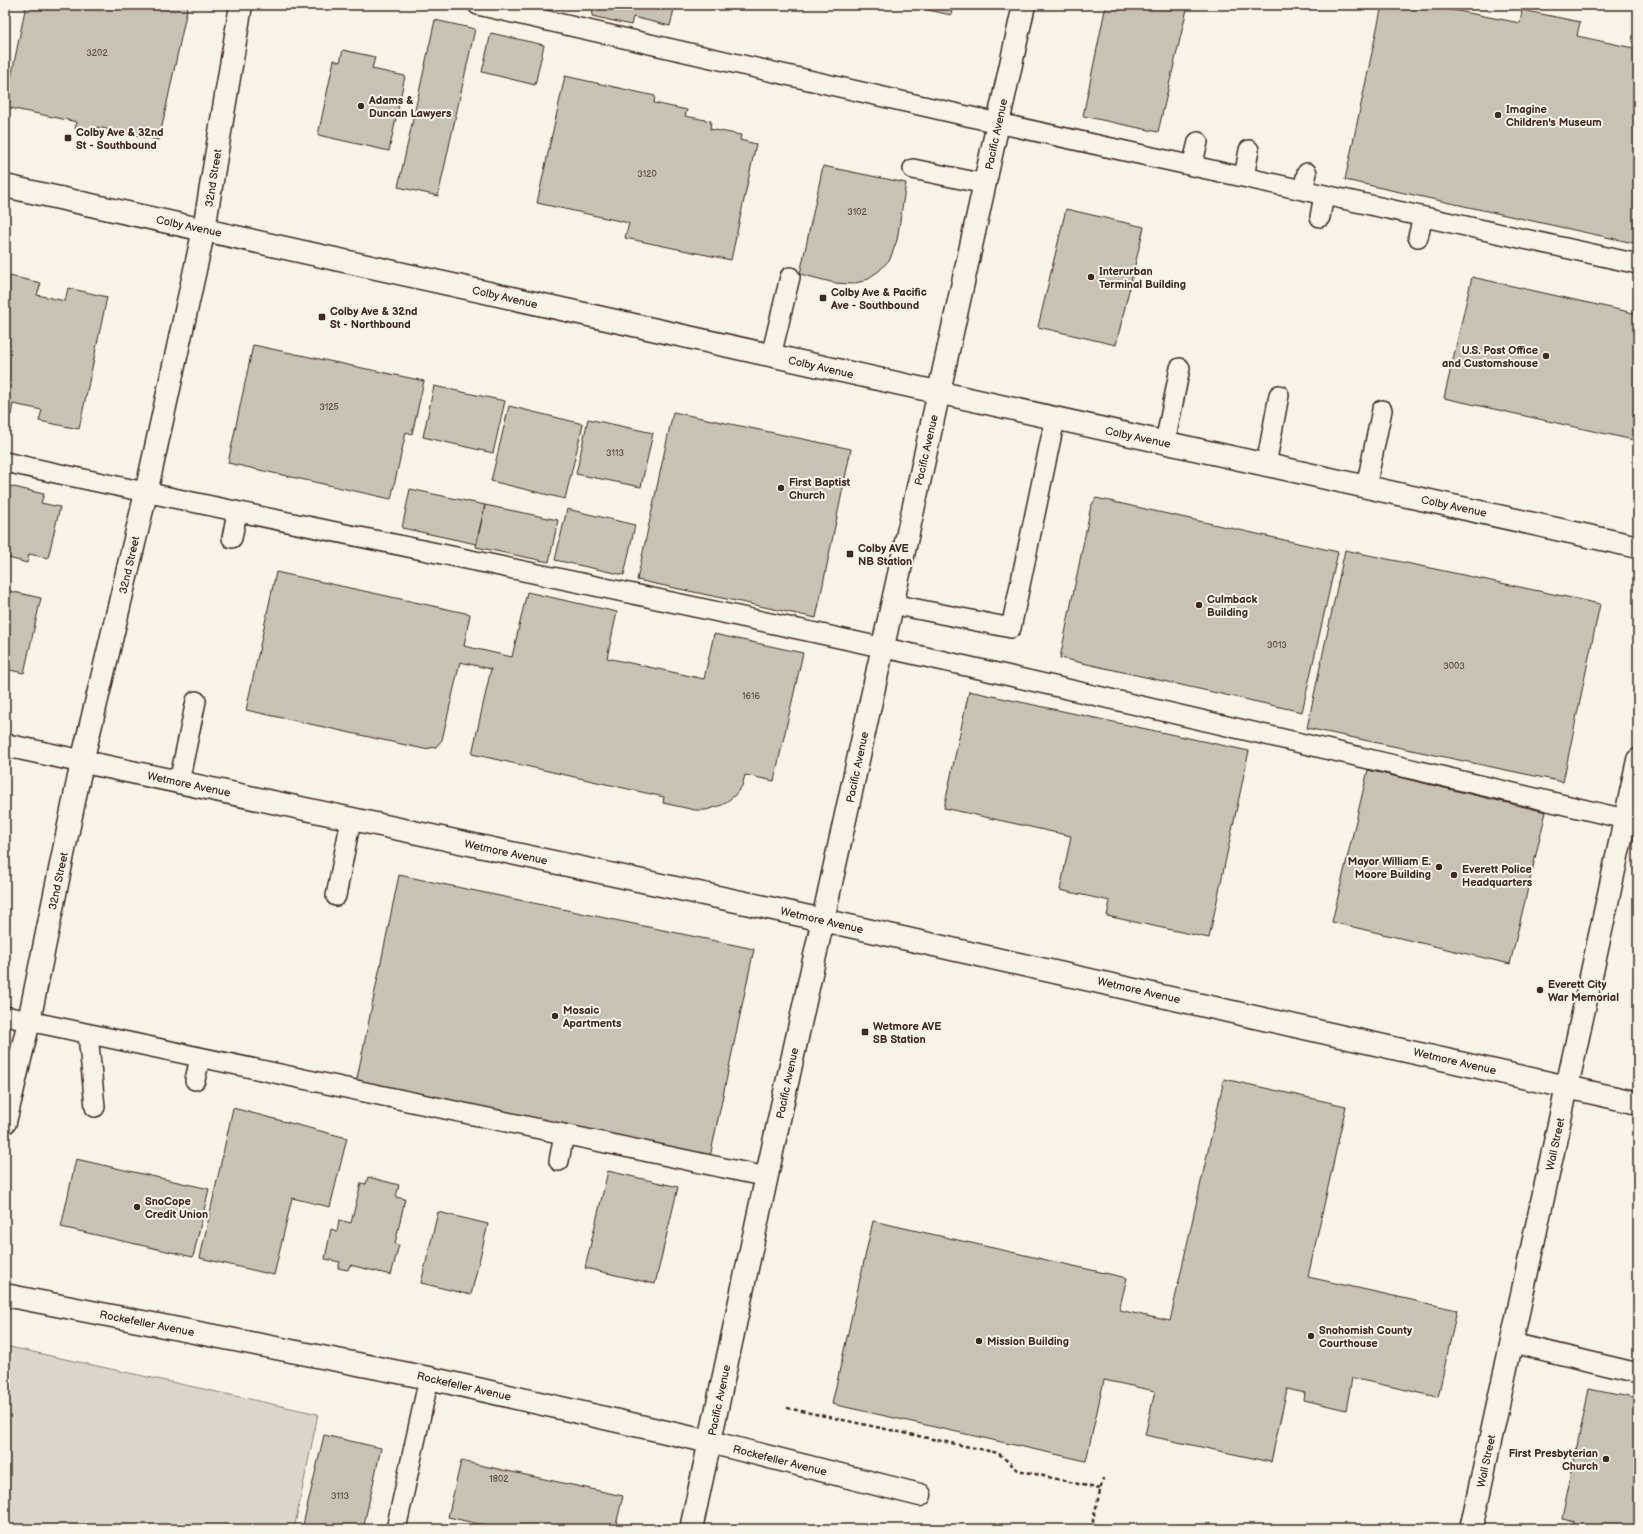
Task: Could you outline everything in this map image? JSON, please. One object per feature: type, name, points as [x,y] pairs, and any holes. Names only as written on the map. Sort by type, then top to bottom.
[{"type":"street","name":"32nd Street","points":[[5,1122],[29,1021],[82,762],[146,493],[204,229],[241,5]]},
{"type":"street","name":"Pacific Avenue","points":[[691,1529],[1024,5]]},
{"type":"street","name":"Colby Avenue","points":[[5,186],[1638,547]]},
{"type":"street","name":"Wetmore Avenue","points":[[5,745],[823,920],[1638,1103]]},
{"type":"street","name":"Wall Street","points":[[1471,1529],[1567,1086],[1632,820],[1638,760]]},
{"type":"street","name":"Rockefeller Avenue","points":[[5,1296],[429,1378],[710,1442],[920,1494]]},
{"type":"lane","points":[[478,5],[1192,166],[1244,177],[1305,182],[1324,195],[1638,264]]},
{"type":"lane","points":[[1192,166],[1198,142]]},
{"type":"lane","points":[[1244,177],[1249,150]]},
{"type":"lane","points":[[913,169],[985,184]]},
{"type":"lane","points":[[1320,217],[1324,195]]},
{"type":"lane","points":[[1418,238],[1423,217]]},
{"type":"lane","points":[[771,356],[790,277]]},
{"type":"lane","points":[[1165,443],[1180,368]]},
{"type":"lane","points":[[1266,465],[1279,395]]},
{"type":"lane","points":[[1366,487],[1382,410]]},
{"type":"lane","points":[[892,604],[1011,628],[1055,419]]},
{"type":"lane","points":[[5,462],[146,493],[883,647],[1313,745],[1632,820]]},
{"type":"lane","points":[[232,538],[237,512]]},
{"type":"lane","points":[[178,782],[196,701]]},
{"type":"lane","points":[[336,896],[351,819]]},
{"type":"lane","points":[[5,1016],[767,1177]]},
{"type":"lane","points":[[88,1034],[95,1107]]},
{"type":"lane","points":[[195,1080],[200,1058]]},
{"type":"lane","points":[[559,1161],[564,1134]]},
{"type":"lane","points":[[1512,1343],[1638,1373]]},
{"type":"lane","points":[[396,1529],[429,1378]]},
{"type":"path","points":[[787,1408],[998,1453],[1018,1470],[1100,1489]]},
{"type":"path","points":[[1091,1529],[1103,1478]]},
{"type":"shaded area","points":[[5,1346],[318,1414],[294,1529],[5,1529]]},
{"type":"building","points":[[26,5],[188,5],[159,140],[97,127],[96,133],[75,129],[77,122],[5,107]]},
{"type":"building","points":[[594,5],[675,5],[670,26],[633,17],[631,25],[592,16]]},
{"type":"building","points":[[906,5],[953,5],[951,15]]},
{"type":"building","points":[[1106,5],[1188,5],[1158,132],[1083,116]]},
{"type":"building","name":"Imagine Children's Museum","points":[[1382,5],[1427,5],[1520,23],[1522,10],[1580,22],[1577,36],[1638,49],[1638,244],[1345,180]]},
{"type":"building","points":[[435,20],[475,29],[438,196],[398,187]]},
{"type":"building","points":[[491,33],[544,45],[535,85],[482,72]]},
{"type":"building","name":"Adams & Duncan Lawyers","points":[[343,50],[375,57],[372,69],[405,76],[389,151],[318,135],[334,60],[340,62]]},
{"type":"building","points":[[565,76],[655,96],[654,103],[687,110],[685,116],[711,121],[710,129],[741,135],[740,140],[756,144],[731,260],[625,238],[629,223],[537,203]]},
{"type":"building","points":[[823,166],[906,183],[897,240],[890,259],[879,271],[864,281],[851,284],[835,283],[800,274]]},
{"type":"building","name":"Interurban Terminal Building","points":[[1066,209],[1144,227],[1116,345],[1038,327]]},
{"type":"building","points":[[5,275],[41,283],[37,295],[65,301],[68,288],[107,297],[79,429],[39,421],[42,410],[13,404],[11,415],[5,414]]},
{"type":"building","name":"U.S. Post Office and Customshouse","points":[[1472,277],[1638,314],[1638,441],[1444,398]]},
{"type":"building","points":[[253,345],[424,381],[412,434],[406,432],[391,499],[228,463]]},
{"type":"building","points":[[434,386],[505,401],[493,453],[423,437]]},
{"type":"building","points":[[509,406],[583,424],[565,499],[491,481]]},
{"type":"building","points":[[673,412],[851,449],[816,618],[637,580]]},
{"type":"building","points":[[588,419],[653,433],[641,487],[576,474]]},
{"type":"building","points":[[5,485],[44,494],[41,503],[60,507],[48,558],[29,554],[27,563],[5,557]]},
{"type":"building","points":[[410,489],[485,505],[476,544],[402,528]]},
{"type":"building","name":"Culmback Building","points":[[1096,498],[1338,552],[1302,712],[1060,658],[1091,506]]},
{"type":"building","points":[[485,505],[558,520],[549,562],[476,547]]},
{"type":"building","points":[[567,509],[635,525],[624,575],[555,560]]},
{"type":"building","points":[[1345,550],[1600,604],[1563,782],[1307,728]]},
{"type":"building","points":[[276,572],[470,614],[464,646],[512,657],[527,592],[617,612],[607,658],[704,679],[714,634],[803,653],[774,781],[745,775],[742,786],[734,796],[722,805],[706,810],[695,810],[663,803],[664,797],[472,754],[491,669],[460,662],[442,740],[436,747],[424,749],[246,710]]},
{"type":"building","points":[[5,590],[41,598],[24,673],[5,669]]},
{"type":"building","points":[[969,691],[1249,751],[1209,938],[1107,916],[1110,901],[1060,890],[1071,836],[944,808]]},
{"type":"building","name":"Mayor William E. Moore Building","points":[[1368,770],[1546,812],[1510,964],[1332,922]]},
{"type":"building","name":"Mosaic Apartments","points":[[399,875],[754,949],[710,1157],[356,1083]]},
{"type":"building","points":[[1224,1079],[1346,1106],[1308,1277],[1457,1310],[1438,1397],[1352,1378],[1346,1410],[1304,1400],[1305,1393],[1287,1389],[1271,1462],[1145,1435],[1155,1391],[1104,1380],[1086,1461],[832,1404],[873,1221],[1127,1278],[1119,1310],[1170,1321]]},
{"type":"building","points":[[233,1108],[347,1138],[330,1207],[292,1198],[274,1275],[200,1258]]},
{"type":"building","points":[[76,1159],[209,1189],[193,1257],[61,1227]]},
{"type":"building","points":[[608,1171],[678,1187],[655,1284],[585,1268]]},
{"type":"building","points":[[368,1177],[399,1185],[396,1197],[405,1199],[395,1244],[399,1245],[391,1275],[350,1265],[348,1270],[338,1268],[340,1262],[325,1259],[331,1229],[337,1231],[339,1220],[351,1223],[361,1183],[366,1184]]},
{"type":"building","points":[[438,1212],[488,1224],[471,1295],[421,1283]]},
{"type":"building","name":"First Presbyterian Church","points":[[1589,1389],[1638,1399],[1638,1529],[1574,1529],[1575,1522],[1562,1519]]},
{"type":"building","points":[[324,1435],[381,1448],[363,1529],[302,1529]]},
{"type":"building","points":[[461,1461],[623,1496],[615,1529],[501,1529],[448,1517]]},
{"type":"place","name":"Adams & Duncan Lawyers","points":[[361,106]]},
{"type":"place","name":"Imagine Children's Museum","points":[[1498,115]]},
{"type":"place","name":"Colby Ave & 32nd St - Southbound","points":[[68,138]]},
{"type":"place","name":"Interurban Terminal Building","points":[[1091,277]]},
{"type":"place","name":"Colby Ave & Pacific Ave - Southbound","points":[[823,298]]},
{"type":"place","name":"Colby Ave & 32nd St - Northbound","points":[[322,317]]},
{"type":"place","name":"U.S. Post Office and Customshouse","points":[[1546,356]]},
{"type":"place","name":"First Baptist Church","points":[[781,488]]},
{"type":"place","name":"Colby AVE NB Station","points":[[850,554]]},
{"type":"place","name":"Culmback Building","points":[[1199,605]]},
{"type":"place","name":"Mayor William E. Moore Building","points":[[1439,867]]},
{"type":"place","name":"Everett Police Headquarters","points":[[1454,875]]},
{"type":"place","name":"Everett City War Memorial","points":[[1540,990]]},
{"type":"place","name":"Mosaic Apartments","points":[[555,1016]]},
{"type":"place","name":"Wetmore AVE SB Station","points":[[865,1032]]},
{"type":"place","name":"SnoCope Credit Union","points":[[137,1207]]},
{"type":"place","name":"Snohomish County Courthouse","points":[[1311,1336]]},
{"type":"place","name":"Mission Building","points":[[979,1341]]},
{"type":"place","name":"First Presbyterian Church","points":[[1606,1459]]}]
